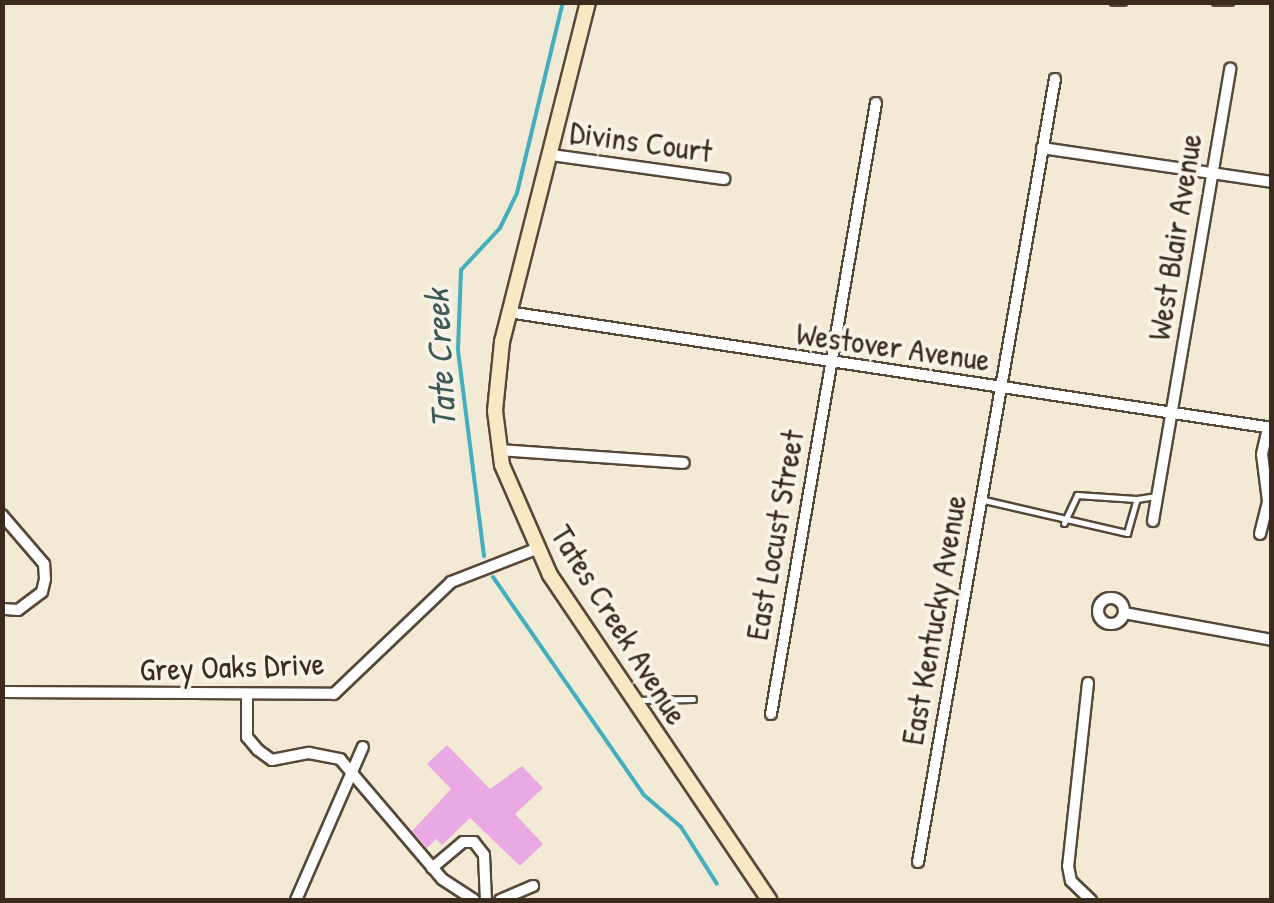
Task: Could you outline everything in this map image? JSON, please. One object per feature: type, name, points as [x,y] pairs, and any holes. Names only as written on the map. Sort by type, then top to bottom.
[{"type":"main road","name":"Tates Creek Avenue","points":[[588,2],[508,312],[496,383],[500,450],[536,549],[768,900]]},
{"type":"street","name":"West Blair Avenue","points":[[1153,521],[1230,68]]},
{"type":"street","name":"East Kentucky Avenue","points":[[918,862],[1055,79]]},
{"type":"street","name":"East Locust Street","points":[[771,714],[876,104]]},
{"type":"street","points":[[1042,148],[1272,182]]},
{"type":"street","name":"Divins Court","points":[[551,155],[724,179]]},
{"type":"street","name":"Westover Avenue","points":[[508,312],[1270,428]]},
{"type":"street","points":[[1260,534],[1268,501],[1262,454],[1270,428]]},
{"type":"street","points":[[500,450],[684,463]]},
{"type":"street","points":[[2,514],[44,564],[42,592],[18,610],[2,609]]},
{"type":"street","name":"Grey Oaks Drive","points":[[2,692],[334,694],[451,582],[536,549]]},
{"type":"street","points":[[1124,613],[1272,640]]},
{"type":"street","points":[[1088,683],[1068,866],[1071,881],[1092,900]]},
{"type":"street","points":[[247,696],[247,737],[258,750],[272,760],[326,753],[350,771],[456,894],[474,900]]},
{"type":"street","points":[[296,900],[364,746]]},
{"type":"street","points":[[432,868],[463,842],[474,842],[484,855],[486,900]]},
{"type":"street","points":[[500,900],[533,886]]},
{"type":"lane","points":[[1114,2],[1123,2]]},
{"type":"lane","points":[[1216,2],[1230,2]]},
{"type":"lane","points":[[1064,522],[1070,498],[1077,495],[1136,499],[1157,496]]},
{"type":"lane","points":[[981,500],[1064,522],[1127,533],[1136,499]]},
{"type":"lane","points":[[633,701],[692,699]]},
{"type":"building","points":[[447,745],[490,789],[522,766],[543,788],[515,814],[543,844],[520,866],[470,818],[442,845],[436,839],[427,848],[412,831],[451,789],[427,764]]},
{"type":"waterway","name":"Tate Creek","points":[[484,556],[458,349],[461,270],[500,228],[517,193],[563,2]]},
{"type":"waterway","name":"Tate Creek","points":[[493,577],[644,795],[681,827],[717,884]]}]
